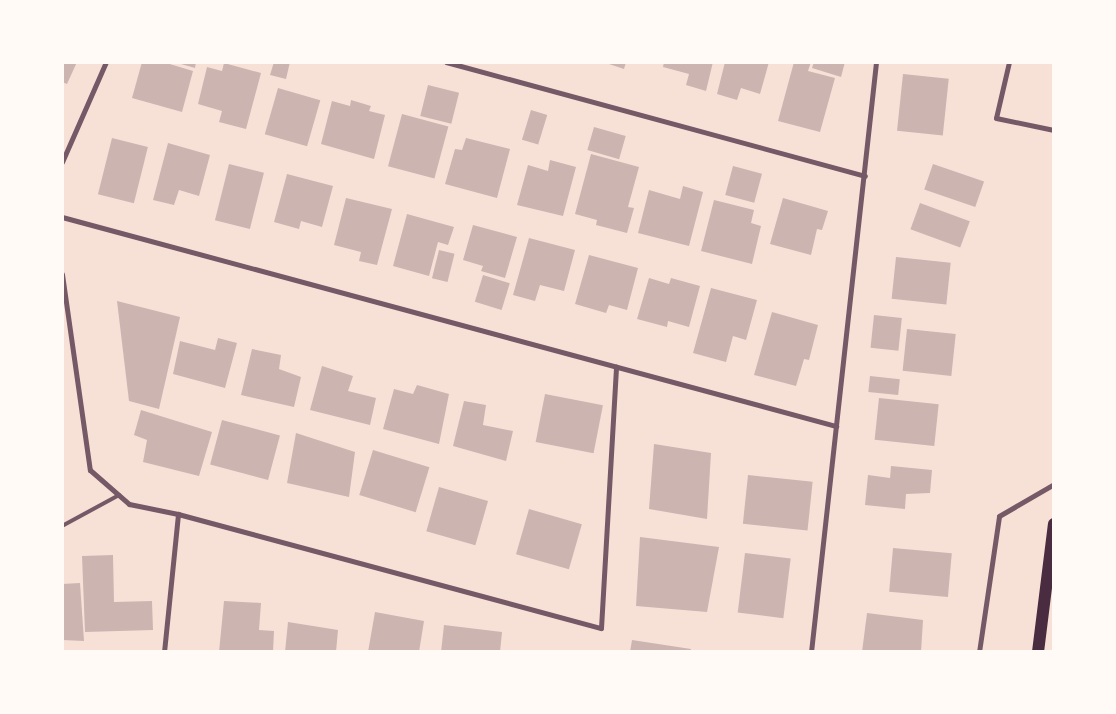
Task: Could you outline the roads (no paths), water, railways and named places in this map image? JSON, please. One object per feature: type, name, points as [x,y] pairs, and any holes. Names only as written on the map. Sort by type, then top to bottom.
[{"type":"main road","points":[[1038,652],[1054,524]]},
{"type":"street","points":[[62,162],[106,62]]},
{"type":"street","points":[[446,62],[865,176]]},
{"type":"street","points":[[811,652],[865,176],[876,62]]},
{"type":"street","points":[[1009,62],[996,118],[1054,130]]},
{"type":"street","points":[[62,217],[836,426]]},
{"type":"street","points":[[62,274],[90,470],[129,504],[178,514],[600,628],[616,366]]},
{"type":"street","points":[[979,652],[999,516],[1054,484]]},
{"type":"street","points":[[164,652],[178,514]]},
{"type":"lane","points":[[62,526],[119,495]]}]
